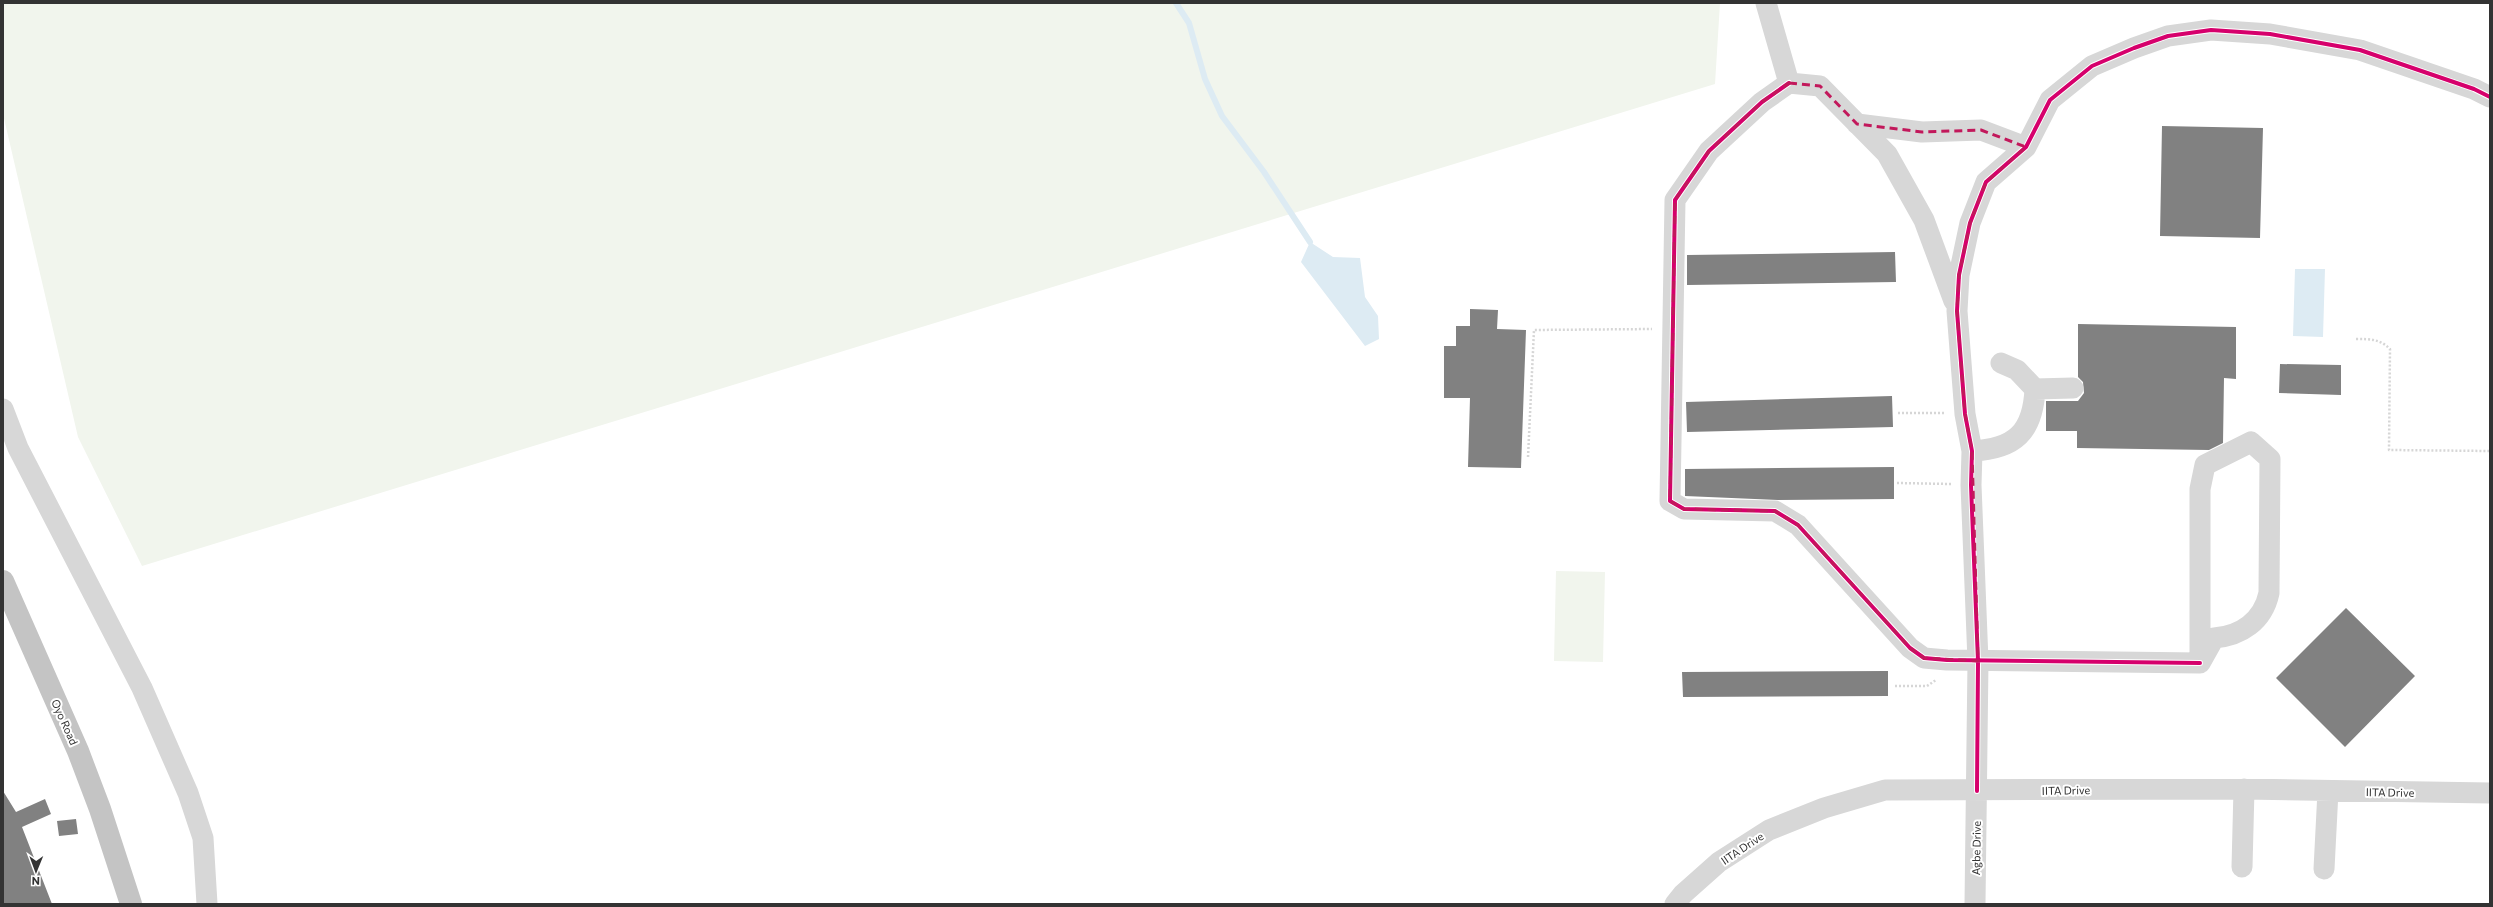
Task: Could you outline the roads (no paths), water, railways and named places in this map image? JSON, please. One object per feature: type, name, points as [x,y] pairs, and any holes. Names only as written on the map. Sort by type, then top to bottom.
[{"type":"highway","name":"Oyo Road","points":[[3,582],[78,751],[120,866],[131,904]]},
{"type":"highway","name":"Oyo Road","points":[[120,866],[123,904]]},
{"type":"street","points":[[1766,3],[1789,83]]},
{"type":"street","points":[[1957,311],[1959,275],[1970,224],[1986,182],[2026,147],[2050,100],[2092,66],[2134,48],[2168,36],[2211,30],[2270,34],[2360,50],[2474,89],[2490,97]]},
{"type":"street","points":[[1957,311],[1924,220],[1886,154],[1820,86],[1789,83],[1762,102],[1709,151],[1675,200],[1670,501],[1684,509],[1775,510],[1798,525],[1910,648],[1924,658],[1978,661],[2200,663]]},
{"type":"street","points":[[1857,124],[1922,132],[1981,130],[2026,147]]},
{"type":"street","name":"Agbe Drive","points":[[1957,311],[1965,414],[1972,451],[1978,661],[1975,904]]},
{"type":"street","points":[[1972,451],[1990,450],[2014,441],[2025,430],[2034,406],[2035,389],[2017,370],[2001,362]]},
{"type":"street","points":[[2035,389],[2073,388]]},
{"type":"street","points":[[3,409],[18,448],[142,688],[188,793],[203,838],[207,904]]},
{"type":"street","points":[[2252,442],[2270,459],[2269,585],[2266,606],[2246,628],[2232,636],[2214,638],[2200,663],[2200,489],[2205,465],[2252,442]]},
{"type":"street","points":[[2242,867],[2244,789]]},
{"type":"street","name":"IITA Drive","points":[[1675,904],[1683,894],[1719,862],[1769,830],[1824,808],[1885,790],[1977,791],[2244,789],[2490,793]]},
{"type":"street","points":[[2324,869],[2328,791]]},
{"type":"waterway","points":[[1176,3],[1189,23],[1205,79],[1222,116],[1264,172],[1310,242]]}]
